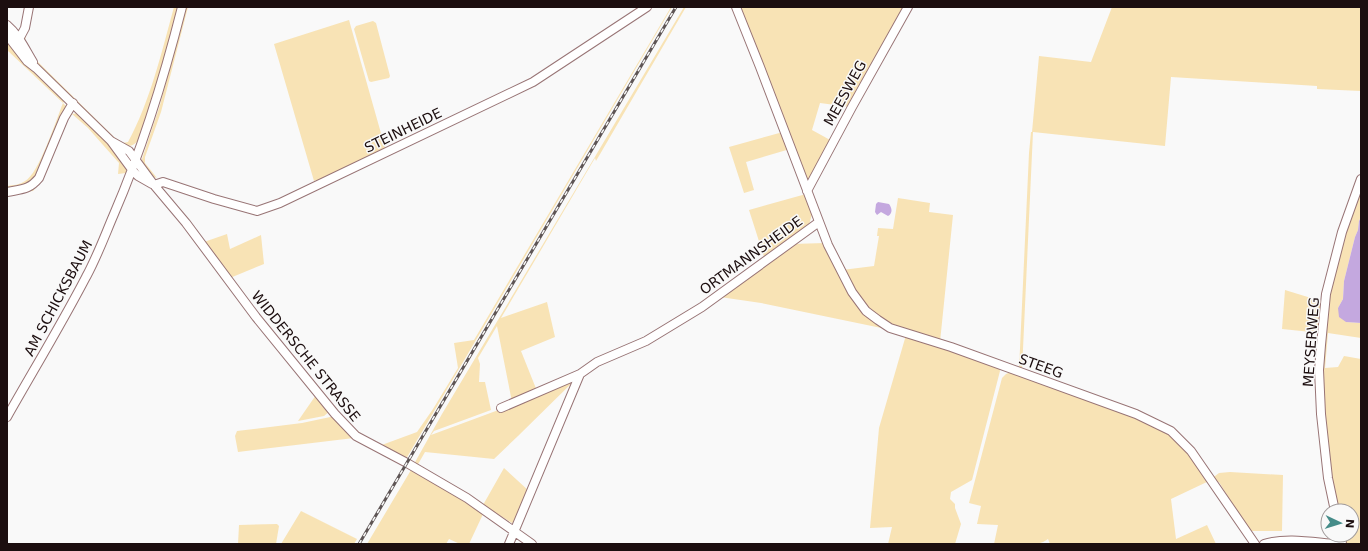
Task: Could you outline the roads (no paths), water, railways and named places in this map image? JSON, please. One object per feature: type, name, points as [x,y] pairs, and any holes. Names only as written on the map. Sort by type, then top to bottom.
[{"type":"street","points":[[17,42],[24,28],[29,7]]},
{"type":"street","name":"AM SCHICKSBAUM","points":[[7,417],[86,277],[133,171],[160,87],[182,7]]},
{"type":"street","name":"STEINHEIDE","points":[[154,185],[163,182],[214,199],[257,211],[280,203],[533,82],[647,7]]},
{"type":"street","name":"ORTMANNSHEIDE","points":[[501,408],[580,374],[598,362],[646,341],[702,306],[819,222],[736,7]]},
{"type":"street","name":"MEESWEG","points":[[807,191],[908,7]]},
{"type":"street","points":[[7,25],[27,61],[111,141],[138,176],[154,185]]},
{"type":"street","points":[[7,35],[17,42]]},
{"type":"street","points":[[7,192],[27,188],[34,184],[39,178],[64,118],[72,103]]},
{"type":"street","name":"WIDDERSCHE STRASSE","points":[[111,141],[129,151],[154,185],[186,223],[256,317],[335,414],[356,436],[407,463],[467,498],[532,544]]},
{"type":"street","name":"MEYSERWEG","points":[[1333,503],[1328,478],[1321,414],[1319,370],[1321,345],[1326,294],[1342,232],[1361,179]]},
{"type":"street","name":"STEEG","points":[[819,222],[828,245],[852,292],[866,311],[878,320],[890,328],[951,347],[1136,414],[1171,432],[1191,451],[1255,544]]},
{"type":"street","points":[[509,544],[580,374]]},
{"type":"street","points":[[1264,544],[1269,542],[1295,540],[1335,544]]},
{"type":"railway","points":[[359,544],[676,7]]}]
